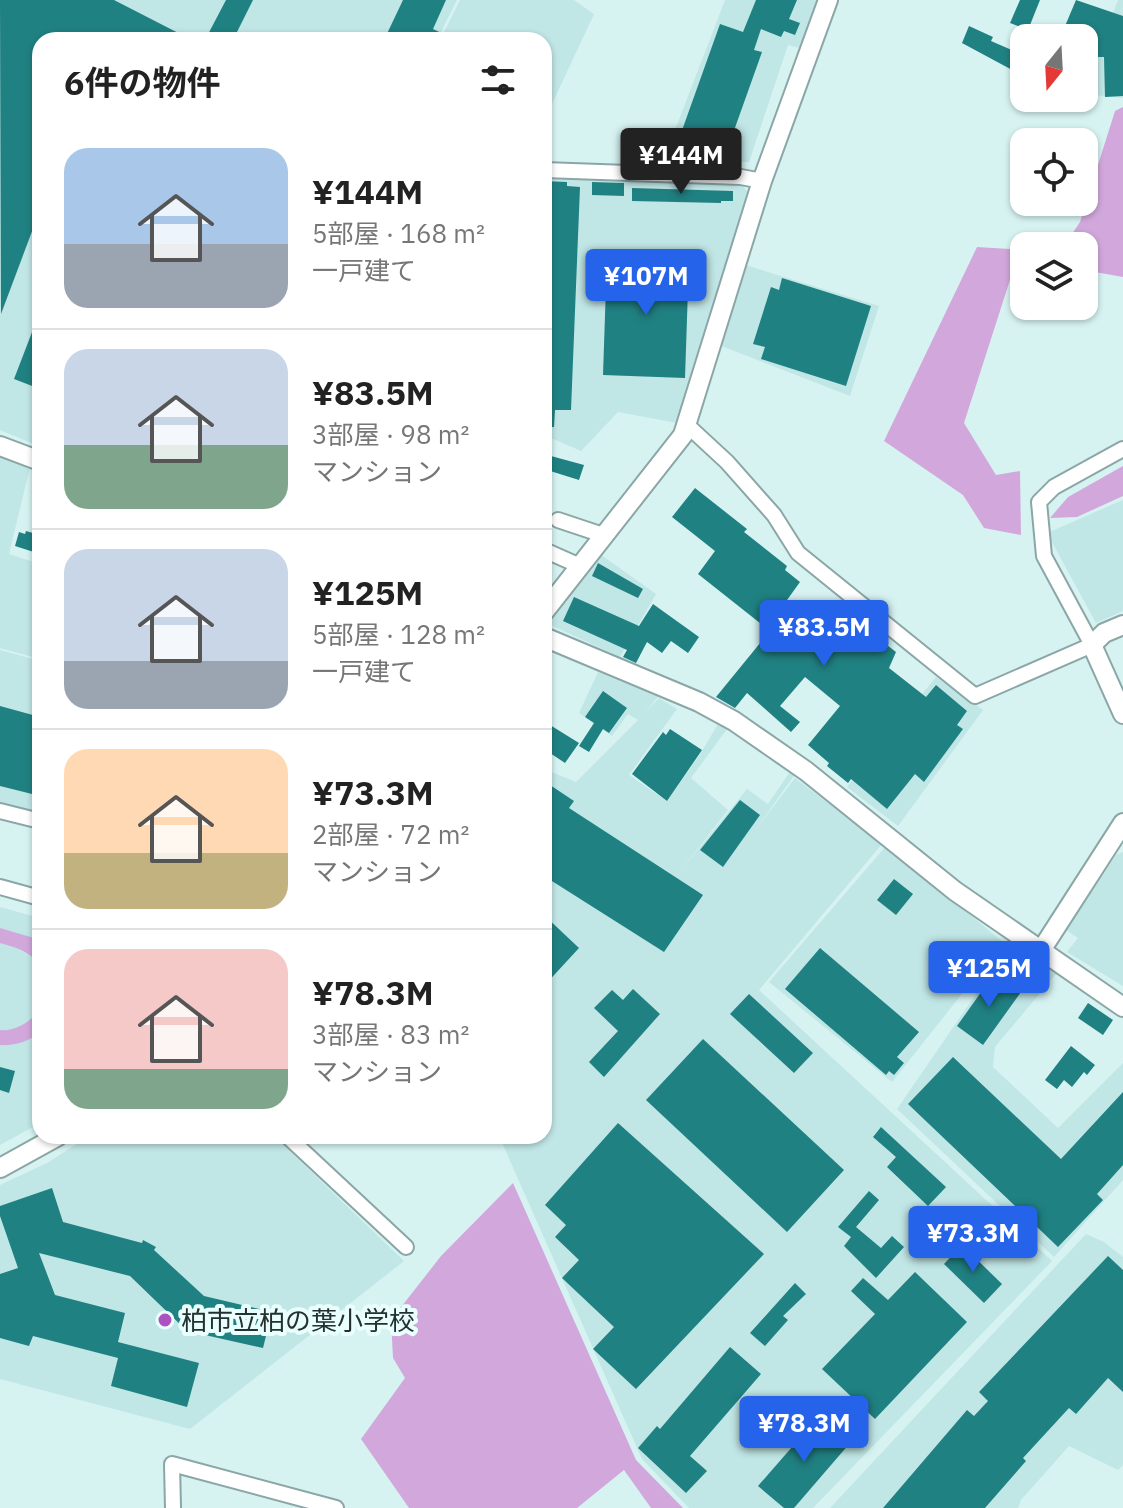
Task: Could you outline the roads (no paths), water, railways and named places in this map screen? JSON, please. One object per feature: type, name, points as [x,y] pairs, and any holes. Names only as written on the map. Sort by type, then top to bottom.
[{"type":"street","points":[[552,602],[683,435],[762,181],[828,0]]},
{"type":"street","points":[[552,170],[741,177],[762,181]]},
{"type":"street","points":[[687,425],[727,462],[774,515],[798,553],[975,696],[1092,645],[1104,633],[1123,625]]},
{"type":"street","points":[[0,446],[32,458]]},
{"type":"street","points":[[1123,449],[1054,487],[1039,502],[1044,556],[1092,645],[1123,714]]},
{"type":"street","points":[[558,520],[603,535]]},
{"type":"street","points":[[552,554],[580,566]]},
{"type":"street","points":[[552,640],[699,702],[747,729],[806,771],[955,891],[1123,1007]]},
{"type":"street","points":[[0,811],[32,819]]},
{"type":"street","points":[[1040,952],[1123,823]]},
{"type":"street","points":[[0,887],[32,896]]},
{"type":"street","points":[[0,1168],[44,1144]]},
{"type":"street","points":[[296,1144],[406,1247]]},
{"type":"street","points":[[173,1508],[172,1464],[336,1508]]},
{"type":"place","name":"柏市立柏の葉小学校","points":[[165,1320]]}]
